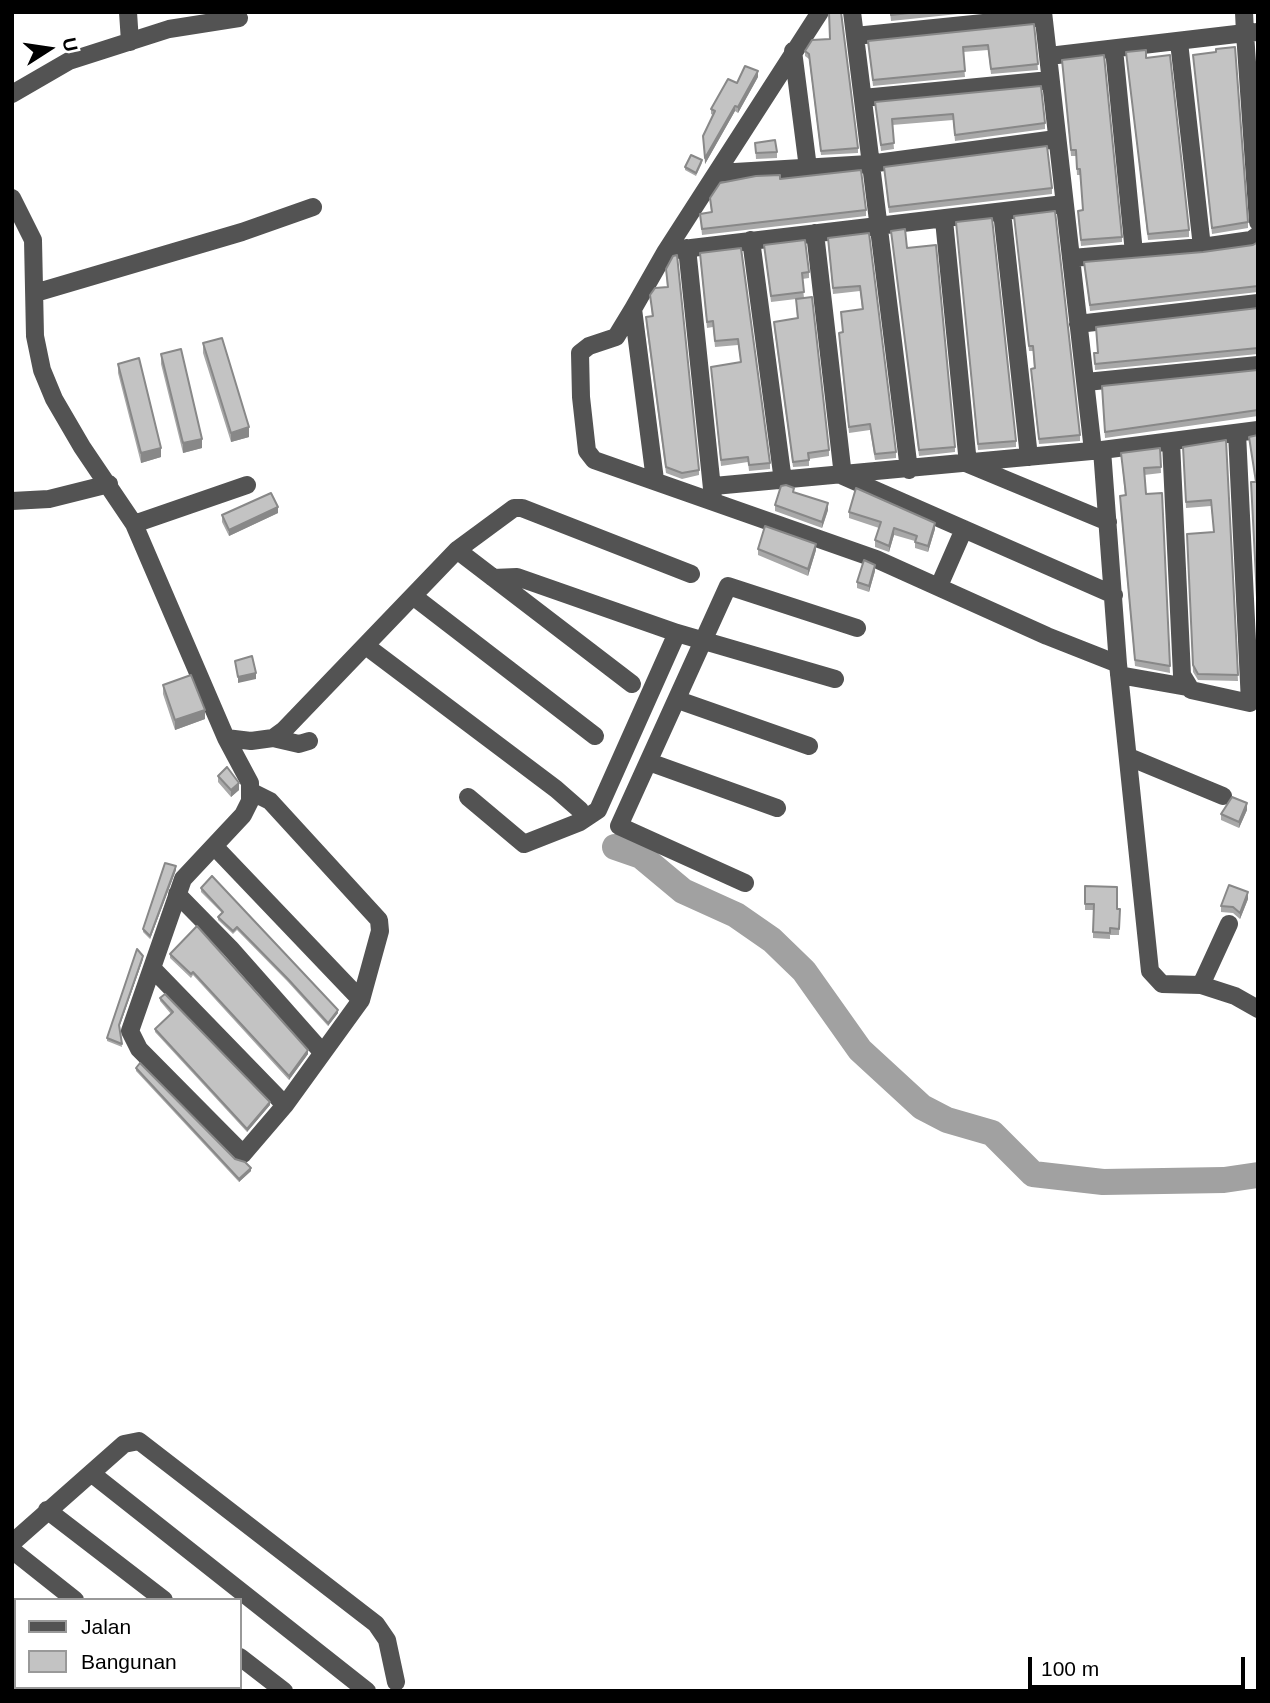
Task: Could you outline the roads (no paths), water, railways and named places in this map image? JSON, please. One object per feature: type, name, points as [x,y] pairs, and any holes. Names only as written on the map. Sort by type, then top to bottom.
[{"type":"street","points":[[128,12],[130,41]]},
{"type":"street","points":[[820,12],[666,251],[616,337],[589,346],[580,354],[580,397],[587,451],[591,457],[654,481],[713,494],[876,559],[1118,670],[1254,704],[1237,433]]},
{"type":"street","points":[[852,12],[909,470]]},
{"type":"street","points":[[1244,12],[1251,33],[1258,222]]},
{"type":"street","points":[[855,36],[1043,15],[1078,324],[1108,522],[1118,670],[1150,971],[1162,984],[1201,985],[1236,996],[1258,1009]]},
{"type":"street","points":[[12,94],[69,61],[169,29],[239,18]]},
{"type":"street","points":[[1049,56],[1251,33]]},
{"type":"street","points":[[1179,42],[1202,247]]},
{"type":"street","points":[[1114,49],[1135,253]]},
{"type":"street","points":[[793,51],[808,169]]},
{"type":"street","points":[[863,98],[1050,80]]},
{"type":"street","points":[[718,173],[869,164],[1056,139]]},
{"type":"street","points":[[12,198],[33,240],[35,336],[42,370],[54,399],[134,524],[252,792],[270,800],[379,920],[380,932],[361,1000],[285,1105],[245,1154],[239,1153],[134,1043],[130,1031],[177,894],[189,869],[243,815],[252,792]]},
{"type":"street","points":[[666,251],[1064,204]]},
{"type":"street","points":[[35,293],[243,232],[313,207]]},
{"type":"street","points":[[1002,212],[1029,457]]},
{"type":"street","points":[[944,220],[968,464]]},
{"type":"street","points":[[815,233],[843,477]]},
{"type":"street","points":[[1072,258],[1202,247],[1251,240],[1258,235]]},
{"type":"street","points":[[751,240],[783,481]]},
{"type":"street","points":[[687,248],[713,494]]},
{"type":"street","points":[[1078,324],[1258,303]]},
{"type":"street","points":[[633,309],[654,481]]},
{"type":"street","points":[[1086,382],[1258,365]]},
{"type":"street","points":[[713,494],[783,481],[968,464],[1258,430]]},
{"type":"street","points":[[1171,442],[1182,675],[1187,687]]},
{"type":"street","points":[[968,464],[1108,522]]},
{"type":"street","points":[[843,477],[1114,595]]},
{"type":"street","points":[[12,501],[49,499],[109,484]]},
{"type":"street","points":[[134,524],[247,485]]},
{"type":"street","points":[[273,738],[284,730],[457,551],[509,510],[522,508],[691,574]]},
{"type":"street","points":[[939,586],[964,529]]},
{"type":"street","points":[[457,551],[632,684]]},
{"type":"street","points":[[493,578],[517,577],[677,633],[835,679]]},
{"type":"street","points":[[745,883],[619,826],[728,586],[857,628]]},
{"type":"street","points":[[413,596],[595,736]]},
{"type":"street","points":[[468,797],[524,844],[580,822],[598,810],[677,633]]},
{"type":"street","points":[[366,646],[564,796],[580,810],[583,817],[580,822]]},
{"type":"street","points":[[678,700],[809,746]]},
{"type":"street","points":[[226,738],[239,742],[273,738],[299,744],[309,741]]},
{"type":"street","points":[[1129,757],[1223,796]]},
{"type":"street","points":[[649,762],[777,808]]},
{"type":"street","points":[[214,846],[361,1000]]},
{"type":"street","points":[[177,894],[230,948],[322,1052]]},
{"type":"street","points":[[1201,985],[1229,924]]},
{"type":"street","points":[[152,968],[285,1105]]},
{"type":"street","points":[[12,1543],[47,1510],[124,1444],[139,1441],[376,1624],[387,1640],[402,1687],[368,1691],[91,1473]]},
{"type":"street","points":[[47,1510],[161,1598]]},
{"type":"street","points":[[12,1550],[72,1598]]},
{"type":"street","points":[[242,1659],[284,1691]]},
{"type":"waterway","points":[[615,847],[641,856],[683,891],[736,915],[772,940],[804,971],[860,1050],[922,1107],[947,1120],[992,1133],[1033,1174],[1103,1182],[1224,1180],[1258,1175]]}]
